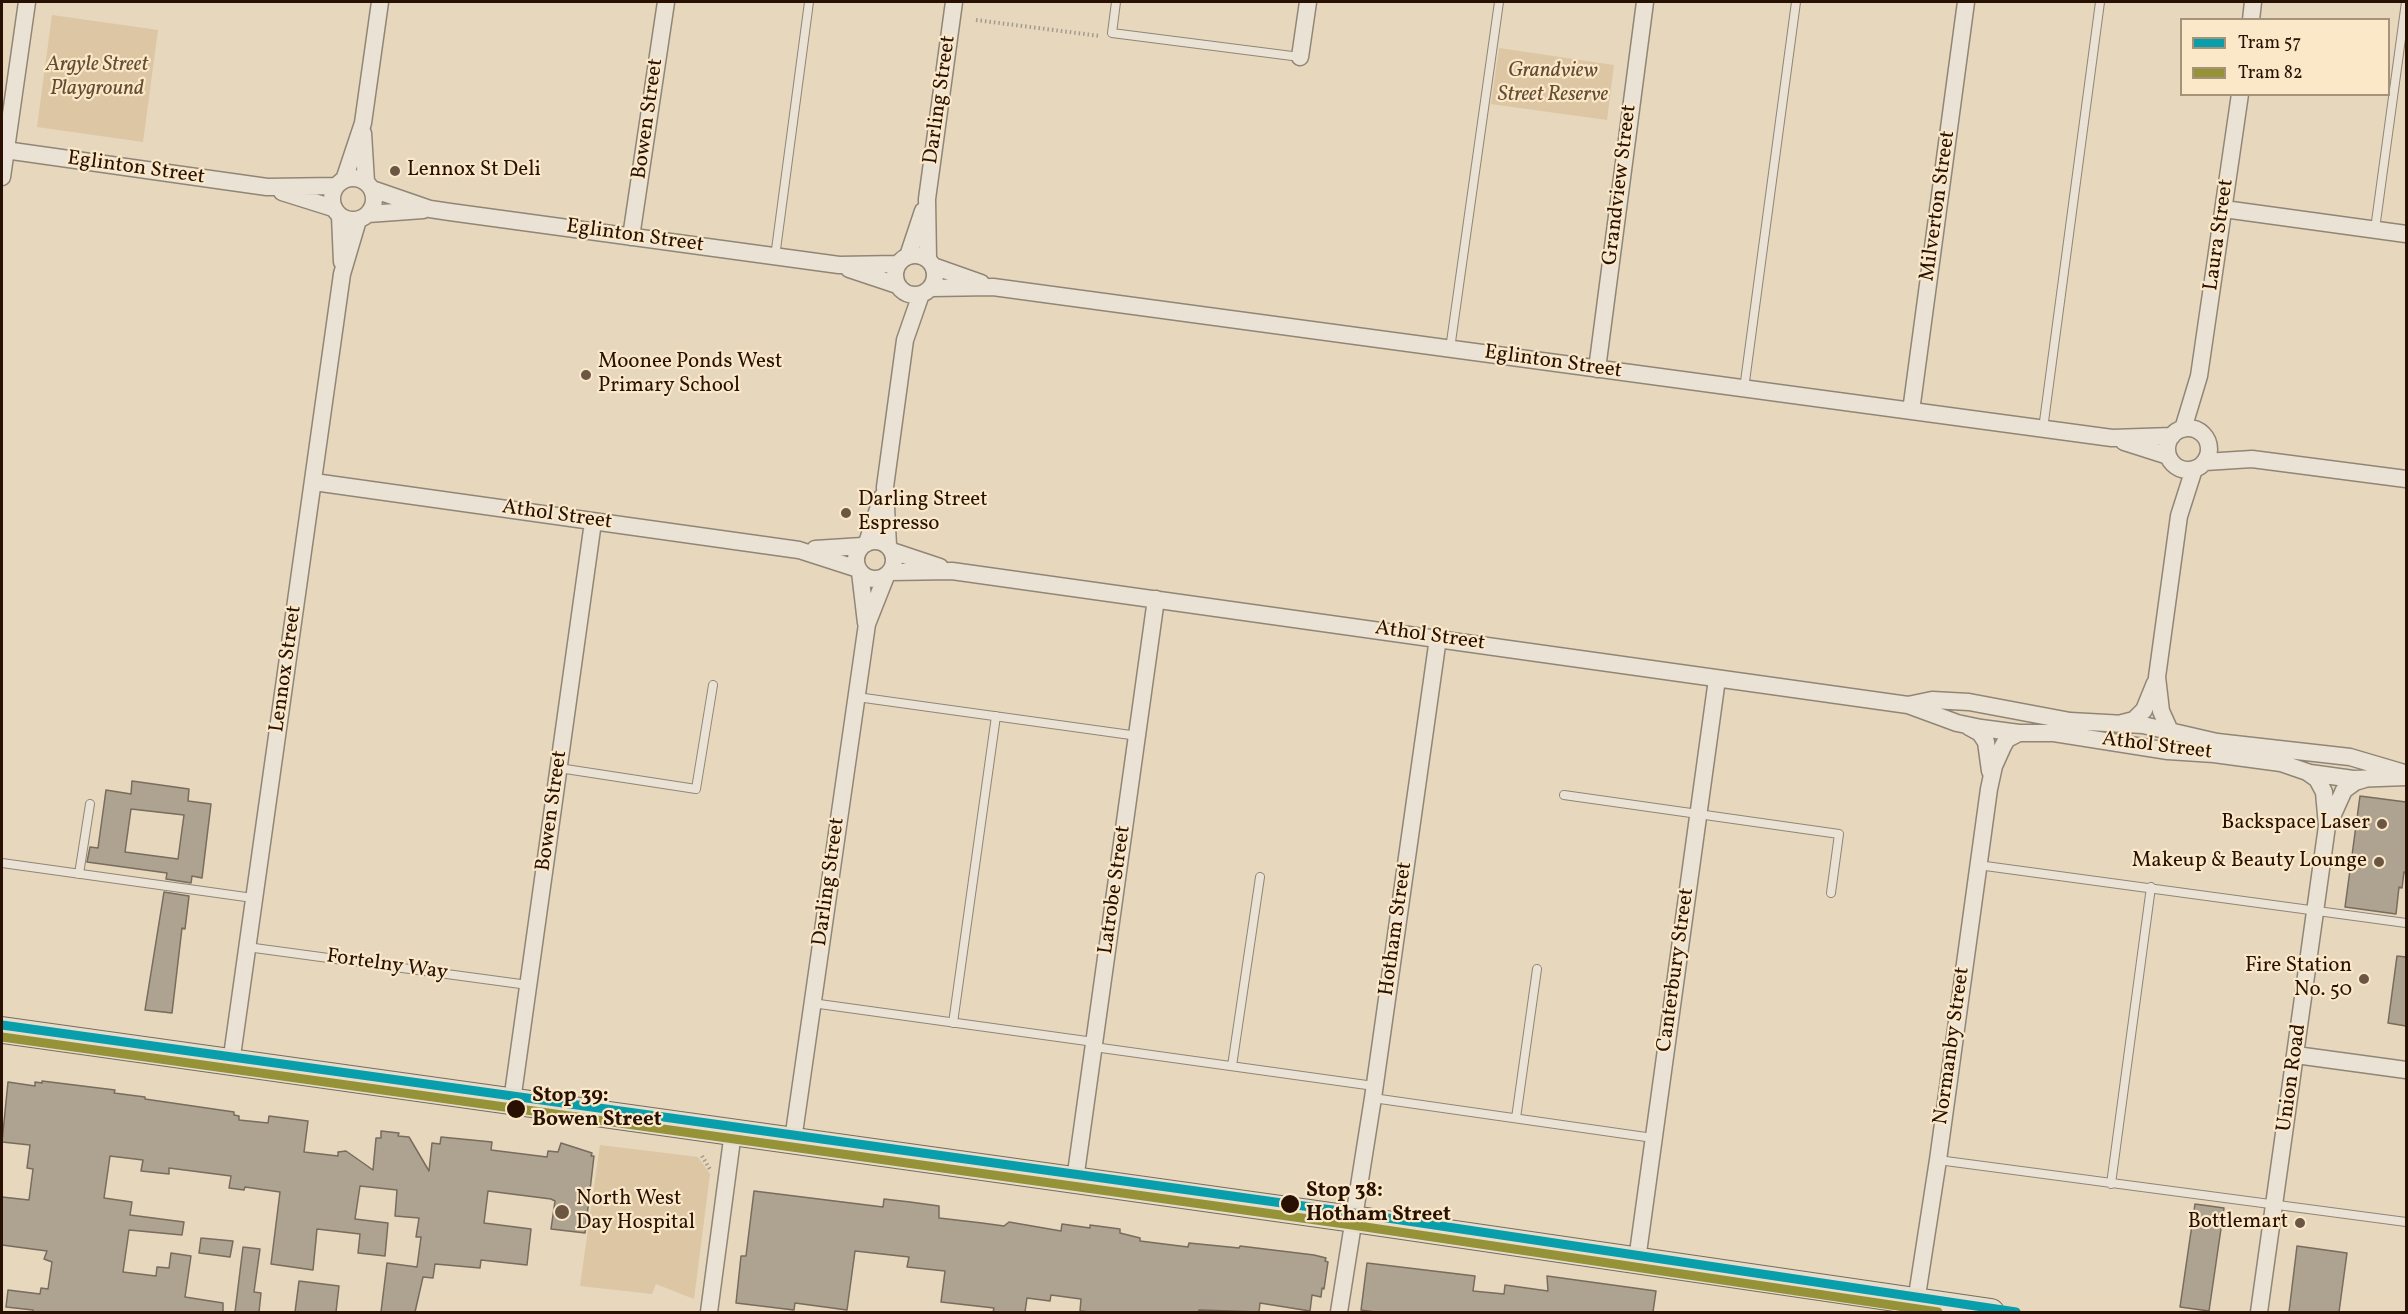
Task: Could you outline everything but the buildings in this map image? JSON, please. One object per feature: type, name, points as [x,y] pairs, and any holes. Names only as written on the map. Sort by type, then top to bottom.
[{"type":"main road","points":[[2,1030],[1353,1219],[1991,1312]]},
{"type":"street","points":[[2,177],[27,2]]},
{"type":"street","points":[[363,123],[369,186],[374,202],[363,217],[346,220],[337,212],[332,197],[340,183],[363,123],[381,2]]},
{"type":"street","name":"Bowen Street","points":[[632,237],[666,2]]},
{"type":"street","name":"Darling Street","points":[[930,262],[927,199],[954,2]]},
{"type":"street","points":[[1300,57],[1308,2]]},
{"type":"street","name":"Grandview Street","points":[[1597,369],[1645,2]]},
{"type":"street","name":"Milverton Street","points":[[1911,411],[1966,2]]},
{"type":"street","points":[[2251,18],[2253,2]]},
{"type":"street","name":"Laura Street","points":[[2177,433],[2199,376],[2240,96]]},
{"type":"street","name":"Eglinton Street","points":[[5,150],[267,187],[340,183]]},
{"type":"street","points":[[340,183],[355,178],[369,186]]},
{"type":"street","name":"Eglinton Street","points":[[369,186],[430,209],[632,237],[839,265],[903,260]]},
{"type":"street","name":"Eglinton Street","points":[[267,187],[337,212]]},
{"type":"street","name":"Darling Street","points":[[903,260],[927,199]]},
{"type":"street","name":"Eglinton Street","points":[[363,217],[430,209]]},
{"type":"street","points":[[2224,209],[2406,234]]},
{"type":"street","name":"Lennox Street","points":[[231,1063],[342,274],[337,212]]},
{"type":"street","name":"Lennox Street","points":[[342,274],[363,217]]},
{"type":"street","points":[[885,487],[864,544],[856,557],[859,571],[869,578],[888,574],[894,562],[890,548],[885,487],[905,340],[900,288],[894,274],[903,260],[915,255],[930,262],[935,277],[926,291],[905,340]]},
{"type":"street","name":"Eglinton Street","points":[[930,262],[993,287]]},
{"type":"street","name":"Eglinton Street","points":[[839,265],[900,288]]},
{"type":"street","name":"Eglinton Street","points":[[926,291],[993,287],[2112,438],[2177,433]]},
{"type":"street","points":[[900,288],[915,295],[926,291]]},
{"type":"street","name":"Laura Street","points":[[2199,376],[2204,438]]},
{"type":"street","points":[[2179,516],[2168,442],[2177,433],[2204,438],[2252,459]]},
{"type":"street","name":"Eglinton Street","points":[[2112,438],[2172,461]]},
{"type":"street","points":[[2136,746],[2165,727],[2158,702],[2157,677],[2179,516],[2199,466],[2208,456],[2204,438]]},
{"type":"street","points":[[2172,461],[2181,469],[2252,459],[2406,479]]},
{"type":"street","name":"Athol Street","points":[[314,482],[800,550],[859,571]]},
{"type":"street","name":"Bowen Street","points":[[512,1101],[593,522]]},
{"type":"street","points":[[864,544],[878,541],[890,548]]},
{"type":"street","name":"Athol Street","points":[[800,550],[864,544]]},
{"type":"street","name":"Athol Street","points":[[890,548],[952,571]]},
{"type":"street","name":"Darling Street","points":[[859,571],[867,624]]},
{"type":"street","name":"Athol Street","points":[[888,574],[952,571],[1908,705],[1975,729],[2012,735],[2054,733],[2136,746],[2281,763],[2316,777],[2345,784],[2366,779],[2406,775]]},
{"type":"street","name":"Darling Street","points":[[793,1140],[867,624],[888,574]]},
{"type":"street","name":"Latrobe Street","points":[[1075,1180],[1156,599]]},
{"type":"street","name":"Hotham Street","points":[[1339,1312],[1374,1092],[1438,638]]},
{"type":"street","points":[[2117,724],[2134,720],[2144,710],[2157,677]]},
{"type":"street","name":"Canterbury Street","points":[[1637,1260],[1717,679]]},
{"type":"street","name":"Athol Street","points":[[1908,705],[1932,700],[2004,708],[2070,721],[2165,727],[2217,742],[2343,756],[2406,775]]},
{"type":"street","name":"Normanby Street","points":[[1977,704],[1975,729],[1986,742],[1989,754],[1989,789]]},
{"type":"street","points":[[2004,708],[2012,735]]},
{"type":"street","name":"Normanby Street","points":[[1916,1302],[1938,1161],[1989,789],[1997,758],[2012,735]]},
{"type":"street","name":"Union Road","points":[[2259,1312],[2326,842],[2328,814],[2316,777],[2318,753]]},
{"type":"street","points":[[2343,756],[2345,784]]},
{"type":"street","name":"Union Road","points":[[2326,842],[2333,812],[2345,784]]},
{"type":"street","points":[[2296,1055],[2406,1070]]},
{"type":"street","points":[[709,1312],[733,1132]]},
{"type":"lane","points":[[775,256],[809,2]]},
{"type":"lane","points":[[1116,2],[1112,33],[1300,57]]},
{"type":"lane","points":[[1450,349],[1499,2]]},
{"type":"lane","points":[[1744,389],[1796,2]]},
{"type":"lane","points":[[2043,429],[2100,2]]},
{"type":"lane","points":[[2375,229],[2406,2]]},
{"type":"lane","points":[[559,768],[696,789],[713,685]]},
{"type":"lane","points":[[857,697],[1138,736]]},
{"type":"lane","points":[[953,1023],[996,716]]},
{"type":"lane","points":[[1564,795],[1839,834],[1831,893]]},
{"type":"lane","points":[[79,874],[90,804]]},
{"type":"lane","points":[[2,863],[253,898]]},
{"type":"lane","points":[[1978,865],[2151,886],[2406,922]]},
{"type":"lane","points":[[1232,1066],[1260,878]]},
{"type":"lane","points":[[2111,1184],[2151,886]]},
{"type":"lane","name":"Fortelny Way","points":[[247,947],[528,985]]},
{"type":"lane","points":[[1516,1118],[1537,969]]},
{"type":"lane","points":[[812,1003],[1232,1066],[1516,1118],[1653,1138]]},
{"type":"lane","points":[[1938,1161],[2406,1222]]},
{"type":"path","points":[[976,20],[1103,37],[1112,33]]},
{"type":"path","points":[[702,1156],[714,1175]]},
{"type":"green space","name":"Argyle Street Playground","points":[[52,15],[158,30],[143,142],[37,127]]},
{"type":"green space","name":"Grandview Street Reserve","points":[[1499,48],[1614,65],[1607,120],[1491,104]]},
{"type":"green space","points":[[600,1145],[698,1157],[710,1174],[694,1299],[656,1284],[652,1294],[580,1286]]},
{"type":"tram line","name":"57","points":[[2,1025],[1354,1213],[2016,1312]]},
{"type":"tram line","name":"82","points":[[2,1037],[1352,1225],[1938,1312]]},
{"type":"place","name":"Lennox St Deli","points":[[395,171]]},
{"type":"place","name":"Moonee Ponds West Primary School","points":[[586,375]]},
{"type":"place","name":"Darling Street Espresso","points":[[846,513]]},
{"type":"place","name":"Backspace Laser","points":[[2382,824]]},
{"type":"place","name":"Makeup & Beauty Lounge","points":[[2379,862]]},
{"type":"place","name":"Fire Station No. 50","points":[[2364,979]]},
{"type":"place","name":"Stop 39: Bowen Street","points":[[516,1109]]},
{"type":"place","name":"Stop 38: Hotham Street","points":[[1290,1204]]},
{"type":"place","name":"North West Day Hospital","points":[[562,1212]]},
{"type":"place","name":"Bottlemart","points":[[2300,1223]]}]
